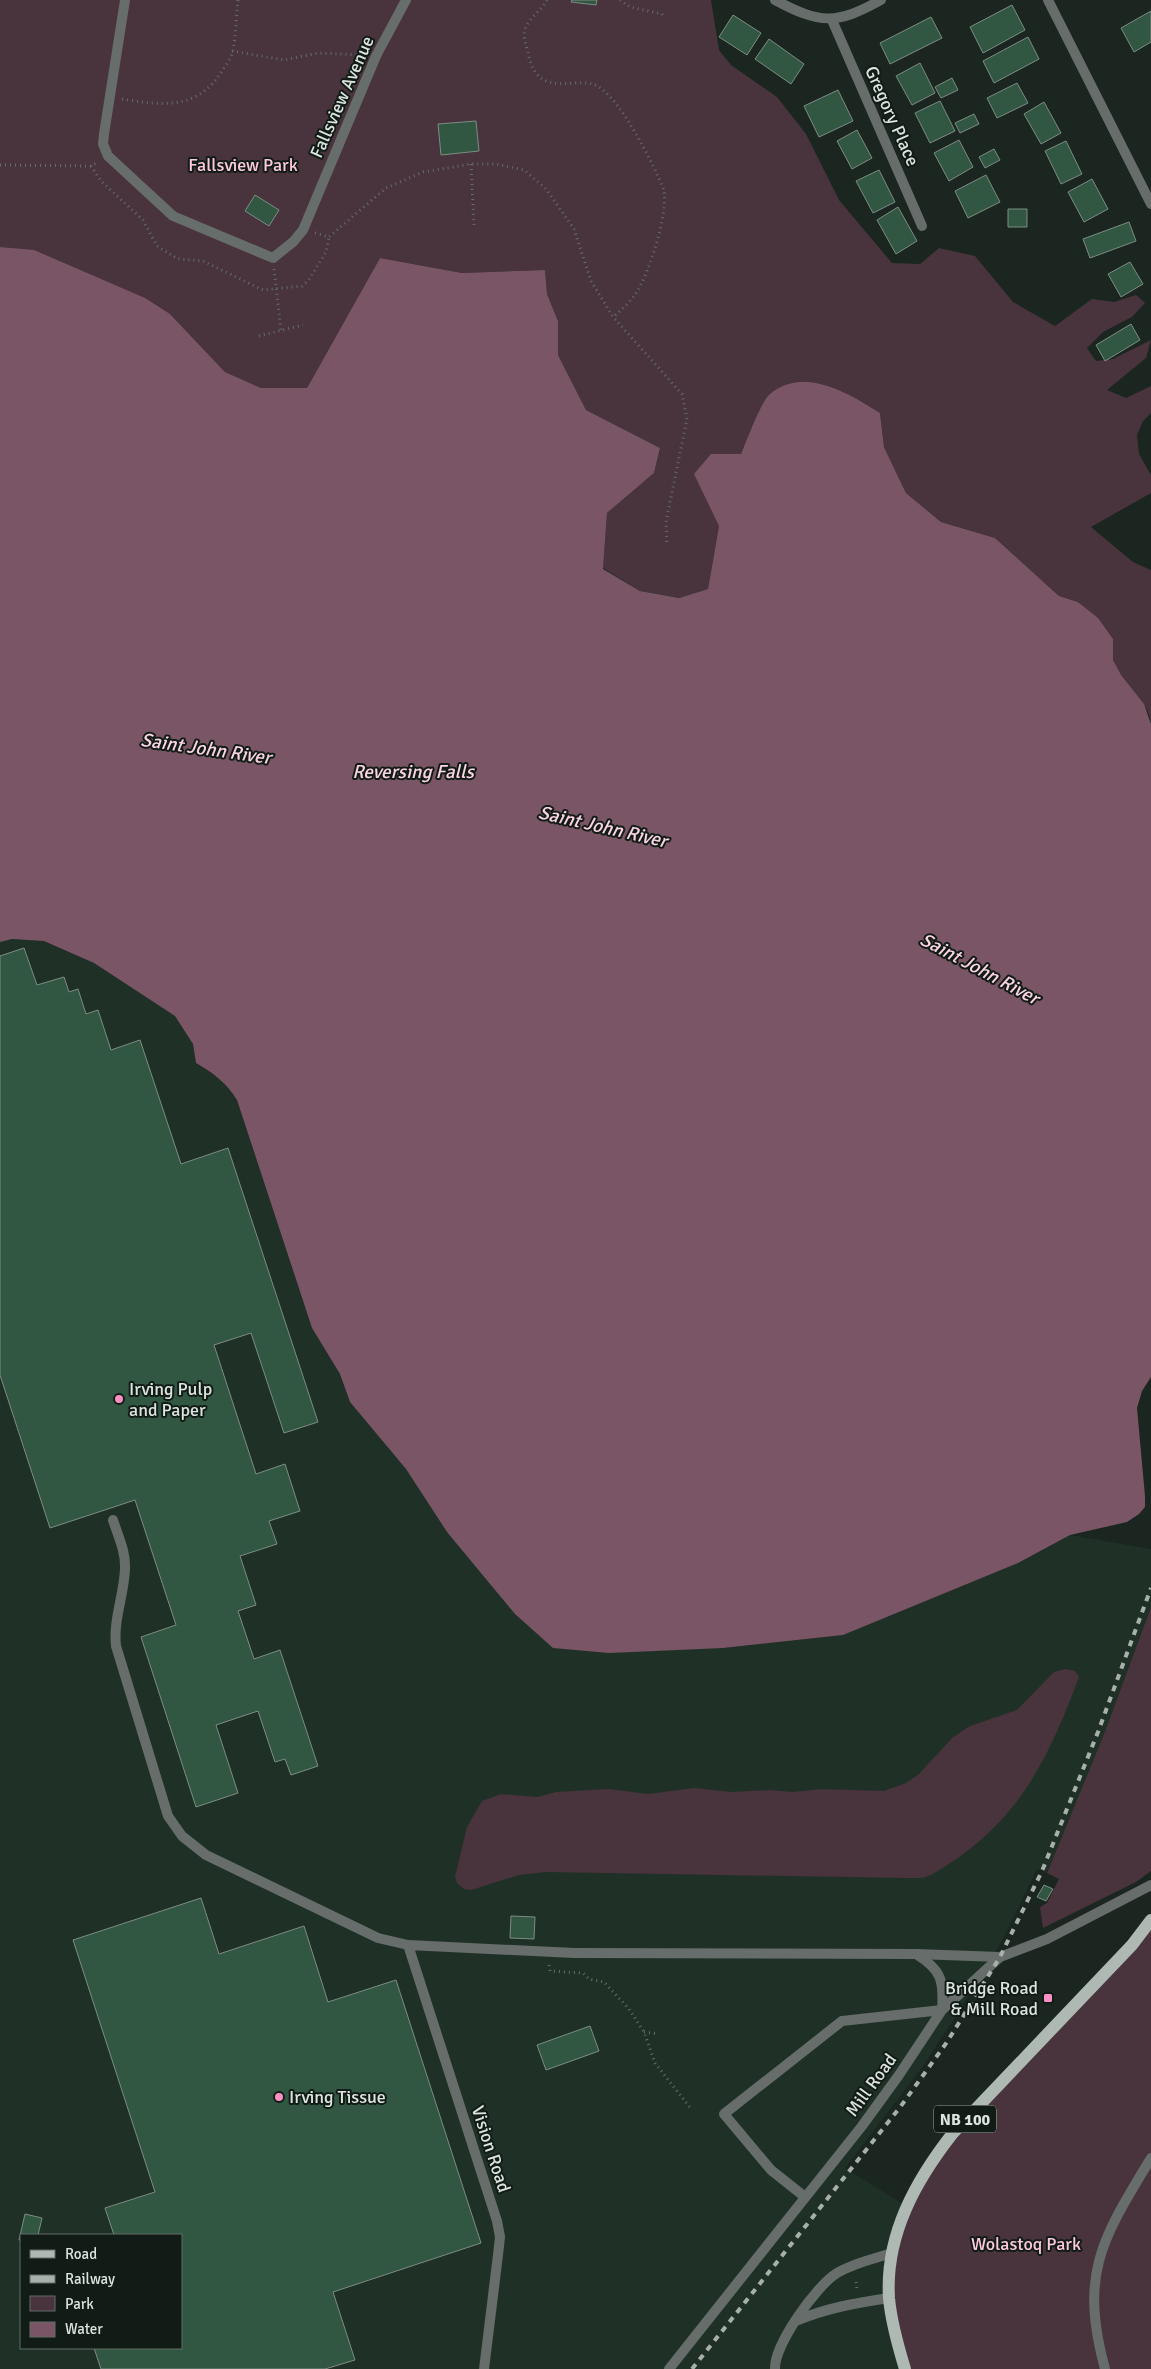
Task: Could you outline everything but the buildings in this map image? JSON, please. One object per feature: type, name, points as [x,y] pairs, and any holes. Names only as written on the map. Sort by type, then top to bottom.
[{"type":"main road","name":"NB 100","points":[[905,2369],[889,2298],[892,2253],[906,2206],[934,2156],[988,2095],[1132,1945],[1151,1920]]},
{"type":"street","points":[[125,0],[103,144],[108,156],[173,216],[273,258]]},
{"type":"street","name":"Fallsview Avenue","points":[[273,258],[293,242],[303,230],[376,56],[406,0]]},
{"type":"street","points":[[775,0],[793,10],[832,20],[848,16],[881,0]]},
{"type":"street","points":[[1048,0],[1151,204]]},
{"type":"street","name":"Gregory Place","points":[[832,20],[922,226]]},
{"type":"street","points":[[113,1520],[124,1555],[125,1569],[116,1624],[116,1646],[168,1816],[175,1829],[193,1846],[215,1859],[378,1938],[408,1945],[574,1953],[916,1954],[1000,1957]]},
{"type":"street","name":"Mill Road","points":[[670,2369],[899,2076],[942,2010],[1000,1957],[1047,1939],[1151,1885]]},
{"type":"street","name":"Vision Road","points":[[408,1945],[498,2221],[500,2237],[484,2369]]},
{"type":"street","points":[[805,2198],[770,2170],[724,2114],[842,2022],[942,2010],[944,1989],[938,1973],[932,1964],[916,1954]]},
{"type":"street","points":[[1105,2369],[1093,2308],[1095,2272],[1107,2235],[1151,2158]]},
{"type":"street","points":[[775,2369],[777,2353],[795,2322],[822,2286],[835,2275],[858,2263],[892,2253]]},
{"type":"street","points":[[795,2322],[818,2311],[842,2305],[889,2298]]},
{"type":"path","points":[[110,96],[154,104],[184,102],[199,95],[216,80],[232,51],[238,0]]},
{"type":"path","points":[[547,0],[525,30],[524,36],[531,65],[540,76],[554,83],[592,84],[607,93],[626,118],[664,190],[666,202],[660,231],[640,285],[626,305],[613,317]]},
{"type":"path","points":[[620,0],[630,7],[662,14],[664,18]]},
{"type":"path","points":[[232,51],[284,60],[318,52],[376,56]]},
{"type":"path","points":[[0,165],[91,166],[108,156]]},
{"type":"path","points":[[470,164],[474,226]]},
{"type":"path","points":[[303,230],[328,237],[386,188],[423,172],[470,164],[496,164],[524,170],[546,189],[574,229],[591,282],[613,317],[682,394],[687,419],[666,522],[667,544]]},
{"type":"path","points":[[273,258],[281,330]]},
{"type":"path","points":[[260,336],[303,325]]},
{"type":"path","points":[[546,1952],[550,1971],[583,1973],[589,1979],[604,1982],[629,2009],[644,2032],[655,2063],[692,2110]]},
{"type":"path","points":[[644,2032],[659,2034]]},
{"type":"path","points":[[856,2282],[857,2290]]},
{"type":"shaded area","name":"Irving Pulp and Paper","points":[[12,939],[44,941],[94,963],[175,1016],[193,1044],[196,1063],[210,1071],[231,1089],[237,1100],[312,1328],[340,1374],[350,1402],[406,1469],[447,1532],[723,1648],[843,1635],[1018,1563],[1070,1535],[1151,1549],[1151,1607],[1104,1734],[1047,1873],[1037,1869],[1003,1939],[954,2019],[921,2069],[845,2168],[906,2206],[905,2369],[0,2369],[0,942]]},
{"type":"green space","name":"Fallsview Park","points":[[0,0],[711,0],[719,50],[731,65],[777,97],[806,134],[839,200],[892,263],[920,264],[939,248],[975,256],[1013,302],[1055,326],[1092,299],[1114,302],[1136,295],[1145,303],[1132,317],[1103,332],[1087,348],[1096,361],[1113,359],[1151,340],[1146,358],[1107,390],[1126,398],[1151,386],[1151,413],[1143,421],[1137,435],[1139,454],[1151,475],[1151,493],[1091,527],[1133,562],[1151,570],[1151,723],[1149,714],[1139,698],[1116,668],[1113,657],[1113,639],[1078,602],[1059,596],[995,538],[941,522],[906,493],[884,447],[880,413],[840,390],[810,382],[796,382],[782,387],[769,396],[762,406],[741,454],[711,454],[712,510],[719,526],[708,589],[679,598],[640,591],[603,568],[607,513],[654,473],[660,448],[586,410],[558,355],[558,321],[547,294],[545,270],[462,273],[380,258],[307,388],[261,388],[225,372],[170,314],[34,251],[0,247]]},
{"type":"green space","points":[[1151,1607],[1151,1871],[1136,1882],[1043,1928],[1040,1907],[1047,1903],[1059,1879],[1047,1873],[1104,1734]]},
{"type":"green space","points":[[1065,1669],[1075,1671],[1079,1677],[1054,1738],[1024,1791],[985,1836],[960,1856],[931,1875],[923,1878],[546,1872],[519,1875],[471,1890],[464,1889],[457,1883],[455,1877],[467,1827],[482,1801],[501,1794],[538,1797],[556,1792],[609,1789],[648,1794],[694,1788],[732,1792],[769,1790],[793,1792],[821,1789],[884,1791],[906,1783],[919,1774],[952,1738],[970,1726],[1017,1710],[1054,1672]]},
{"type":"green space","name":"Wolastoq Park","points":[[1151,1920],[1151,2369],[905,2369],[895,2328],[892,2253],[934,2156]]},
{"type":"water","points":[[0,247],[34,250],[145,298],[170,314],[225,372],[261,388],[307,388],[380,258],[462,273],[545,270],[547,294],[558,321],[558,355],[586,410],[660,448],[654,473],[607,513],[603,569],[640,591],[679,598],[708,589],[719,526],[694,474],[711,454],[741,454],[758,414],[769,395],[782,386],[796,382],[811,382],[840,391],[880,413],[884,447],[906,493],[941,522],[995,538],[1059,596],[1078,602],[1098,618],[1113,639],[1113,660],[1121,675],[1144,704],[1151,724],[1151,1377],[1142,1391],[1137,1408],[1145,1496],[1145,1507],[1139,1514],[1127,1522],[1070,1535],[1018,1563],[843,1635],[723,1648],[609,1653],[553,1648],[515,1614],[447,1532],[406,1469],[350,1402],[340,1374],[312,1328],[237,1100],[229,1088],[196,1063],[193,1044],[175,1016],[94,963],[44,941],[12,939],[0,942]]},
{"type":"railway","points":[[692,2369],[901,2106],[947,2042],[1000,1957],[1042,1871],[1098,1732],[1151,1588]]},
{"type":"place","name":"Irving Pulp and Paper","points":[[119,1399]]},
{"type":"place","name":"Bridge Road & Mill Road","points":[[1048,1998]]},
{"type":"place","name":"Irving Tissue","points":[[279,2097]]},
{"type":"water label","name":"Saint John River","points":[[206,748]]},
{"type":"water label","name":"Reversing Falls","points":[[413,771]]},
{"type":"water label","name":"Saint John River","points":[[603,826]]},
{"type":"water label","name":"Saint John River","points":[[980,968]]}]
